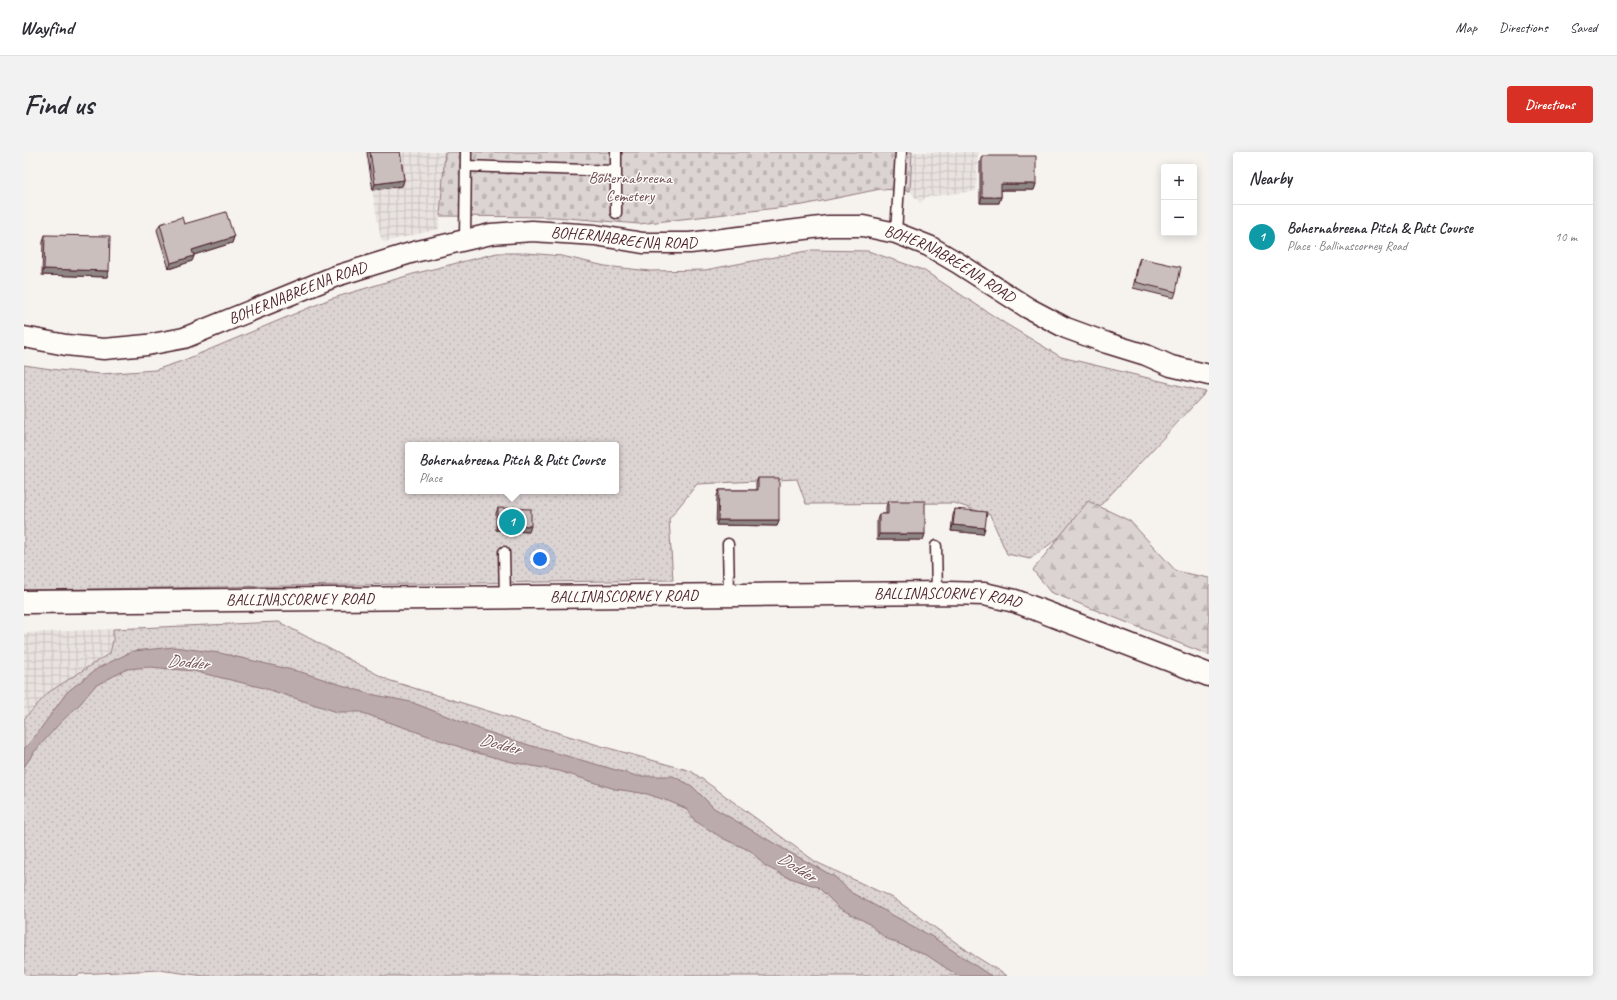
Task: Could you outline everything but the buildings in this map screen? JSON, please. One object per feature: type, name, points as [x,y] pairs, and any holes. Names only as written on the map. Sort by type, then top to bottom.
[{"type":"main road","name":"BALLINASCORNEY ROAD","points":[[24,602],[729,594],[984,594],[1015,601],[1209,675]]},
{"type":"street","name":"BOHERNABREENA ROAD","points":[[24,337],[66,345],[104,349],[147,345],[184,338],[336,276],[414,252],[491,234],[532,231],[595,235],[643,243],[690,243],[829,226],[863,226],[896,233],[929,246],[1028,308],[1066,328],[1146,355],[1171,366],[1209,375]]},
{"type":"lane","points":[[465,239],[466,152]]},
{"type":"lane","points":[[616,152],[616,213]]},
{"type":"lane","points":[[896,233],[901,152]]},
{"type":"lane","points":[[466,166],[615,171]]},
{"type":"lane","points":[[728,544],[729,594]]},
{"type":"lane","points":[[936,546],[937,593]]},
{"type":"lane","points":[[504,552],[505,597]]},
{"type":"shaded area","points":[[365,152],[445,152],[439,229],[384,242],[381,239]]},
{"type":"shaded area","points":[[912,152],[978,152],[976,191],[926,197],[920,203],[910,191]]},
{"type":"shaded area","points":[[113,629],[113,640],[110,653],[49,692],[24,719],[24,633]]},
{"type":"green space","name":"Bohernabreena Cemetery","points":[[445,152],[912,152],[910,191],[880,189],[803,205],[639,224],[556,217],[440,216]]},
{"type":"green space","points":[[812,250],[868,251],[923,270],[1006,324],[1061,357],[1206,392],[1097,509],[1030,559],[1007,554],[990,515],[954,503],[806,504],[797,479],[697,484],[669,519],[673,580],[24,590],[24,365],[101,374],[155,370],[182,361],[330,299],[413,274],[497,253],[527,253],[562,256],[605,266],[650,271],[705,270]]},
{"type":"green space","points":[[1088,501],[1130,521],[1176,571],[1209,578],[1209,655],[1050,592],[1033,570]]},
{"type":"green space","points":[[279,622],[388,680],[601,746],[691,771],[816,862],[893,898],[975,956],[1007,976],[204,976],[159,970],[79,974],[77,976],[24,976],[24,719],[49,692],[110,653],[113,640],[113,629]]},
{"type":"water","name":"Dodder","points":[[174,647],[220,653],[301,672],[370,694],[411,702],[485,731],[637,776],[673,776],[692,786],[714,808],[835,877],[852,893],[931,936],[991,976],[958,976],[928,956],[885,938],[868,923],[839,908],[818,887],[787,877],[765,866],[751,851],[724,839],[695,821],[687,809],[668,801],[647,794],[615,789],[559,771],[516,763],[474,752],[360,712],[337,712],[264,688],[193,671],[150,667],[127,669],[95,686],[35,751],[24,767],[24,749],[67,692],[98,668],[133,651]]},
{"type":"place","name":"Bohernabreena Pitch & Putt Course","points":[[512,522]]}]
